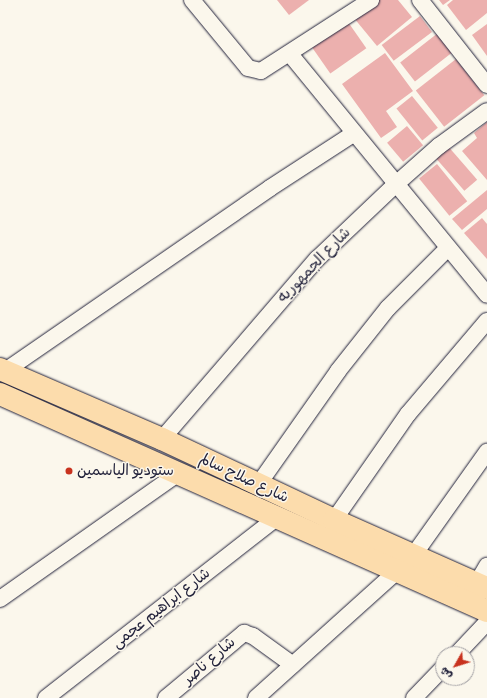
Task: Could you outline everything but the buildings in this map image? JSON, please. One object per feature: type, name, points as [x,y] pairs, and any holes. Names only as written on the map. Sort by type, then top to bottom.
[{"type":"main road","name":"شارع صلاح سالم","points":[[2,370],[162,439],[334,520],[487,611]]},
{"type":"main road","name":"شارع صلاح سالم","points":[[0,394],[276,518],[406,563],[484,579]]},
{"type":"street","points":[[192,0],[248,68],[261,71],[290,54],[371,0]]},
{"type":"street","points":[[420,0],[487,86]]},
{"type":"street","points":[[290,54],[353,134],[487,295]]},
{"type":"street","name":"شارع الجمهوريه","points":[[162,439],[317,259],[395,185],[439,146],[487,111]]},
{"type":"street","points":[[2,370],[250,201],[353,134]]},
{"type":"street","points":[[258,485],[338,371],[384,314],[448,248]]},
{"type":"street","points":[[334,520],[408,414],[487,321]]},
{"type":"street","points":[[256,698],[406,563],[487,452]]},
{"type":"street","points":[[0,599],[177,474]]},
{"type":"street","name":"شارع ابراهيم عجمى","points":[[46,698],[276,518]]},
{"type":"street","points":[[464,646],[487,622]]},
{"type":"street","name":"شارع ناصر","points":[[166,698],[244,633],[253,636],[294,665]]},
{"type":"street","points":[[414,698],[435,676]]},
{"type":"place","name":"ستوديو الياسمين","points":[[69,471]]}]
